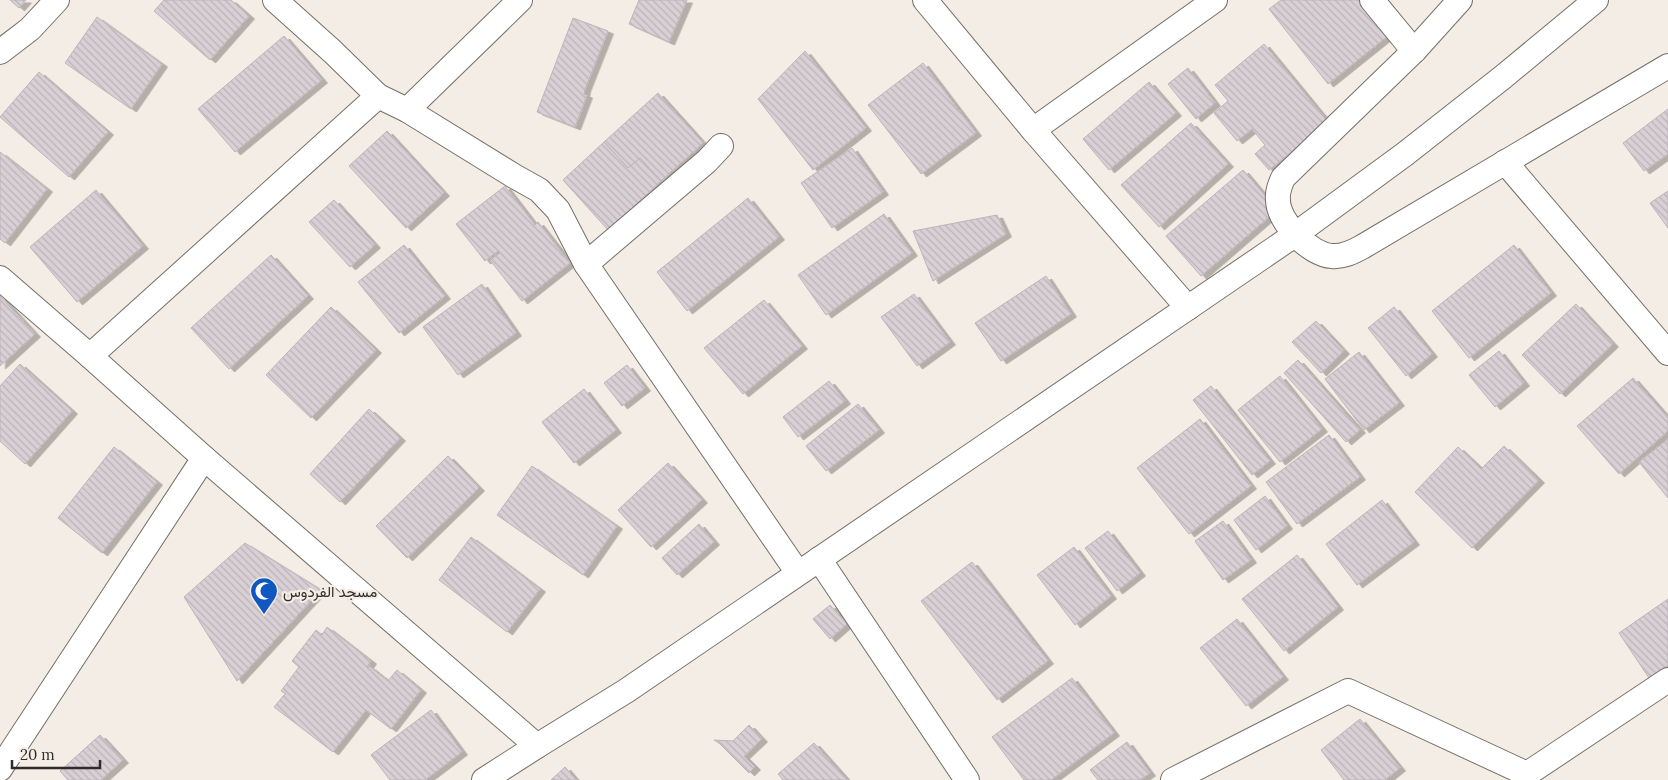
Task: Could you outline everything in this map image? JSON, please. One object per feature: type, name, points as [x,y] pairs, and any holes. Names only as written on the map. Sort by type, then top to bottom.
[{"type":"street","points":[[0,52],[30,30],[57,0]]},
{"type":"street","points":[[276,0],[378,96],[407,110],[539,190],[558,210],[586,264],[798,573]]},
{"type":"street","points":[[407,110],[520,0]]},
{"type":"street","points":[[924,0],[1033,130],[1188,308]]},
{"type":"street","points":[[1033,130],[1215,0]]},
{"type":"street","points":[[1372,0],[1414,50]]},
{"type":"street","points":[[1460,0],[1414,50],[1283,178],[1278,189],[1277,202],[1281,214],[1296,234],[1312,250],[1332,256],[1343,255],[1362,247],[1668,66]]},
{"type":"street","points":[[484,780],[626,691],[1296,234],[1405,154],[1503,77],[1596,0]]},
{"type":"street","points":[[90,356],[378,96]]},
{"type":"street","points":[[586,264],[721,146]]},
{"type":"street","points":[[1505,162],[1668,353]]},
{"type":"street","points":[[0,278],[204,458],[537,746]]},
{"type":"street","points":[[0,769],[204,458]]},
{"type":"street","points":[[818,559],[967,780]]},
{"type":"street","points":[[1173,780],[1348,690],[1526,774],[1668,680]]},
{"type":"building","points":[[10,0],[26,0],[19,8]]},
{"type":"building","points":[[164,0],[231,0],[249,16],[210,60],[154,11]]},
{"type":"building","points":[[639,0],[687,0],[669,42],[629,24]]},
{"type":"building","points":[[1281,0],[1361,0],[1389,35],[1328,84],[1269,9]]},
{"type":"building","points":[[97,17],[162,64],[131,109],[65,63]]},
{"type":"building","points":[[573,18],[608,31],[585,89],[584,94],[587,95],[575,127],[537,112]]},
{"type":"building","points":[[284,36],[322,80],[235,152],[198,109]]},
{"type":"building","points":[[1264,44],[1328,122],[1269,170],[1255,154],[1265,145],[1252,129],[1237,141],[1214,113],[1228,101],[1215,85]]},
{"type":"building","points":[[805,51],[866,128],[813,170],[758,99]]},
{"type":"building","points":[[923,63],[976,133],[921,174],[868,105]]},
{"type":"building","points":[[1188,68],[1215,103],[1196,119],[1168,84]]},
{"type":"building","points":[[39,72],[108,132],[69,177],[0,117]]},
{"type":"building","points":[[1149,82],[1176,113],[1109,170],[1083,139]]},
{"type":"building","points":[[658,93],[703,143],[661,181],[640,158],[628,168],[604,142]]},
{"type":"building","points":[[1668,109],[1668,154],[1644,171],[1623,143]]},
{"type":"building","points":[[1191,123],[1228,164],[1159,227],[1121,185]]},
{"type":"building","points":[[387,131],[444,193],[406,228],[349,166]]},
{"type":"building","points":[[604,142],[628,168],[640,158],[661,181],[608,230],[563,180]]},
{"type":"building","points":[[852,148],[883,192],[832,228],[801,183]]},
{"type":"building","points":[[0,152],[47,189],[5,243],[0,239]]},
{"type":"building","points":[[1243,170],[1277,210],[1201,276],[1166,236]]},
{"type":"building","points":[[505,186],[535,225],[538,222],[570,263],[522,301],[490,260],[500,253],[498,251],[485,261],[456,224]]},
{"type":"building","points":[[96,190],[143,246],[77,302],[30,247]]},
{"type":"building","points":[[1668,191],[1668,228],[1650,203]]},
{"type":"building","points":[[748,198],[779,237],[687,311],[657,272]]},
{"type":"building","points":[[334,200],[375,245],[350,267],[309,222]]},
{"type":"building","points":[[884,214],[912,253],[826,315],[798,275]]},
{"type":"building","points":[[997,215],[1006,234],[933,281],[913,231]]},
{"type":"building","points":[[404,245],[445,296],[399,333],[358,282]]},
{"type":"building","points":[[1514,245],[1551,293],[1469,358],[1432,311]]},
{"type":"building","points":[[271,255],[308,296],[229,369],[191,328]]},
{"type":"building","points":[[1046,276],[1071,314],[1001,361],[975,323]]},
{"type":"building","points":[[482,284],[516,333],[458,375],[423,327]]},
{"type":"building","points":[[914,294],[950,342],[917,366],[881,317]]},
{"type":"building","points":[[0,296],[35,334],[0,366]]},
{"type":"building","points":[[764,300],[802,346],[743,394],[704,348]]},
{"type":"building","points":[[1576,304],[1613,344],[1560,394],[1522,355]]},
{"type":"building","points":[[331,307],[376,350],[311,418],[266,375]]},
{"type":"building","points":[[1394,307],[1432,354],[1406,376],[1368,328]]},
{"type":"building","points":[[1316,321],[1344,351],[1321,373],[1292,342]]},
{"type":"building","points":[[1499,351],[1524,383],[1495,407],[1469,375]]},
{"type":"building","points":[[1359,352],[1399,403],[1364,430],[1325,379]]},
{"type":"building","points":[[1298,360],[1360,430],[1346,442],[1284,373]]},
{"type":"building","points":[[20,364],[72,411],[25,464],[0,441],[0,386]]},
{"type":"building","points":[[627,365],[645,388],[622,406],[604,383]]},
{"type":"building","points":[[1280,376],[1322,429],[1280,462],[1238,410]]},
{"type":"building","points":[[1633,378],[1668,418],[1668,431],[1619,474],[1577,426]]},
{"type":"building","points":[[829,381],[845,401],[798,437],[783,417]]},
{"type":"building","points":[[1211,386],[1270,461],[1252,475],[1193,400]]},
{"type":"building","points":[[584,389],[616,430],[574,463],[542,422]]},
{"type":"building","points":[[858,404],[879,430],[826,471],[806,446]]},
{"type":"building","points":[[369,409],[400,438],[340,502],[310,474]]},
{"type":"building","points":[[1200,419],[1251,486],[1189,534],[1137,468]]},
{"type":"building","points":[[1329,435],[1360,477],[1297,524],[1266,482]]},
{"type":"building","points":[[1668,439],[1668,498],[1639,462]]},
{"type":"building","points":[[1504,446],[1539,480],[1472,548],[1415,492],[1458,447],[1481,469]]},
{"type":"building","points":[[114,447],[157,482],[102,553],[58,518]]},
{"type":"building","points":[[448,456],[479,488],[407,558],[376,526]]},
{"type":"building","points":[[668,463],[702,500],[651,547],[618,510]]},
{"type":"building","points":[[532,466],[617,526],[583,575],[497,515]]},
{"type":"building","points":[[1265,496],[1287,526],[1256,550],[1234,520]]},
{"type":"building","points":[[1382,500],[1414,542],[1357,585],[1326,544]]},
{"type":"building","points":[[1223,521],[1251,560],[1223,580],[1195,541]]},
{"type":"building","points":[[699,524],[714,542],[677,575],[662,558]]},
{"type":"building","points":[[1108,531],[1140,573],[1117,591],[1085,548]]},
{"type":"building","points":[[471,537],[540,589],[507,632],[439,580]]},
{"type":"building","points":[[245,543],[321,590],[237,681],[184,597]]},
{"type":"building","points":[[1074,547],[1111,596],[1075,625],[1037,575]]},
{"type":"building","points":[[1297,555],[1338,607],[1284,651],[1242,599]]},
{"type":"building","points":[[972,562],[1048,661],[997,700],[921,601]]},
{"type":"building","points":[[1668,599],[1668,665],[1649,678],[1619,633]]},
{"type":"building","points":[[830,605],[847,624],[830,639],[813,619]]},
{"type":"building","points":[[1237,619],[1283,677],[1246,706],[1200,648]]},
{"type":"building","points":[[327,627],[371,661],[368,668],[369,666],[388,681],[397,670],[421,690],[391,729],[366,710],[333,752],[274,707],[286,694],[281,691],[299,667],[292,661],[316,630],[322,635]]},
{"type":"building","points":[[1072,678],[1114,733],[1051,780],[1024,780],[992,737]]},
{"type":"building","points":[[431,710],[462,752],[425,780],[390,780],[371,755]]},
{"type":"building","points":[[1360,719],[1400,768],[1385,780],[1344,780],[1321,750]]},
{"type":"building","points":[[749,725],[762,739],[744,756],[755,767],[749,773],[714,740],[733,741]]},
{"type":"building","points":[[100,735],[123,760],[101,780],[68,780],[60,771]]},
{"type":"building","points":[[1127,742],[1150,773],[1140,780],[1098,780],[1090,770]]},
{"type":"building","points":[[814,743],[847,780],[783,780],[778,774]]},
{"type":"building","points":[[565,767],[576,780],[551,780]]},
{"type":"place","name":"مسجد الفردوس","points":[[264,615]]}]
